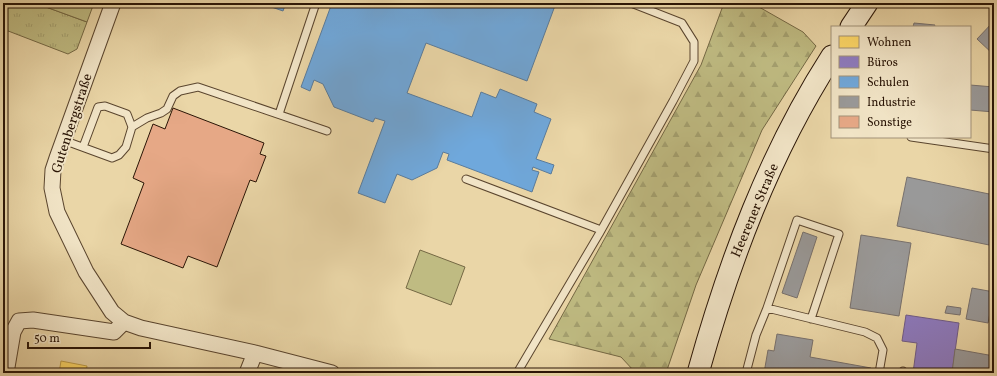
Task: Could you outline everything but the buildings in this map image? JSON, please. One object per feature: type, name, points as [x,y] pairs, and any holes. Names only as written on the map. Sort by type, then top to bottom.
[{"type":"main road","points":[[852,26],[867,3]]},
{"type":"main road","name":"Heerener Straße","points":[[697,370],[721,294],[755,206],[784,141],[831,58]]},
{"type":"street","name":"Gutenbergstraße","points":[[113,3],[53,170],[52,188],[57,212],[86,272],[112,312],[124,322],[140,328],[255,353],[332,373]]},
{"type":"street","points":[[6,373],[13,332],[19,321],[33,320],[114,332],[124,322]]},
{"type":"street","points":[[246,373],[255,353]]},
{"type":"lane","points":[[279,114],[316,3]]},
{"type":"lane","points":[[517,373],[602,230],[670,108],[694,61],[694,42],[682,23],[631,3]]},
{"type":"lane","points":[[132,127],[167,109],[173,96],[180,91],[198,87],[327,131]]},
{"type":"lane","points":[[63,140],[112,158],[119,155],[126,147],[132,127],[127,114],[105,106],[98,107],[83,147]]},
{"type":"lane","points":[[918,138],[994,149]]},
{"type":"lane","points":[[466,179],[602,230]]},
{"type":"lane","points":[[746,373],[756,335],[767,308],[797,220],[839,234],[811,319]]},
{"type":"lane","points":[[767,308],[865,332],[877,338],[883,350],[879,373]]},
{"type":"green space","points":[[3,3],[35,3],[87,22],[77,49],[68,54],[3,29]]},
{"type":"green space","points":[[35,3],[94,3],[87,22]]},
{"type":"green space","points":[[724,3],[752,3],[803,32],[816,46],[762,130],[696,285],[666,373],[634,371],[621,357],[549,339],[701,65]]},
{"type":"green space","points":[[420,250],[465,267],[451,305],[406,288]]}]
